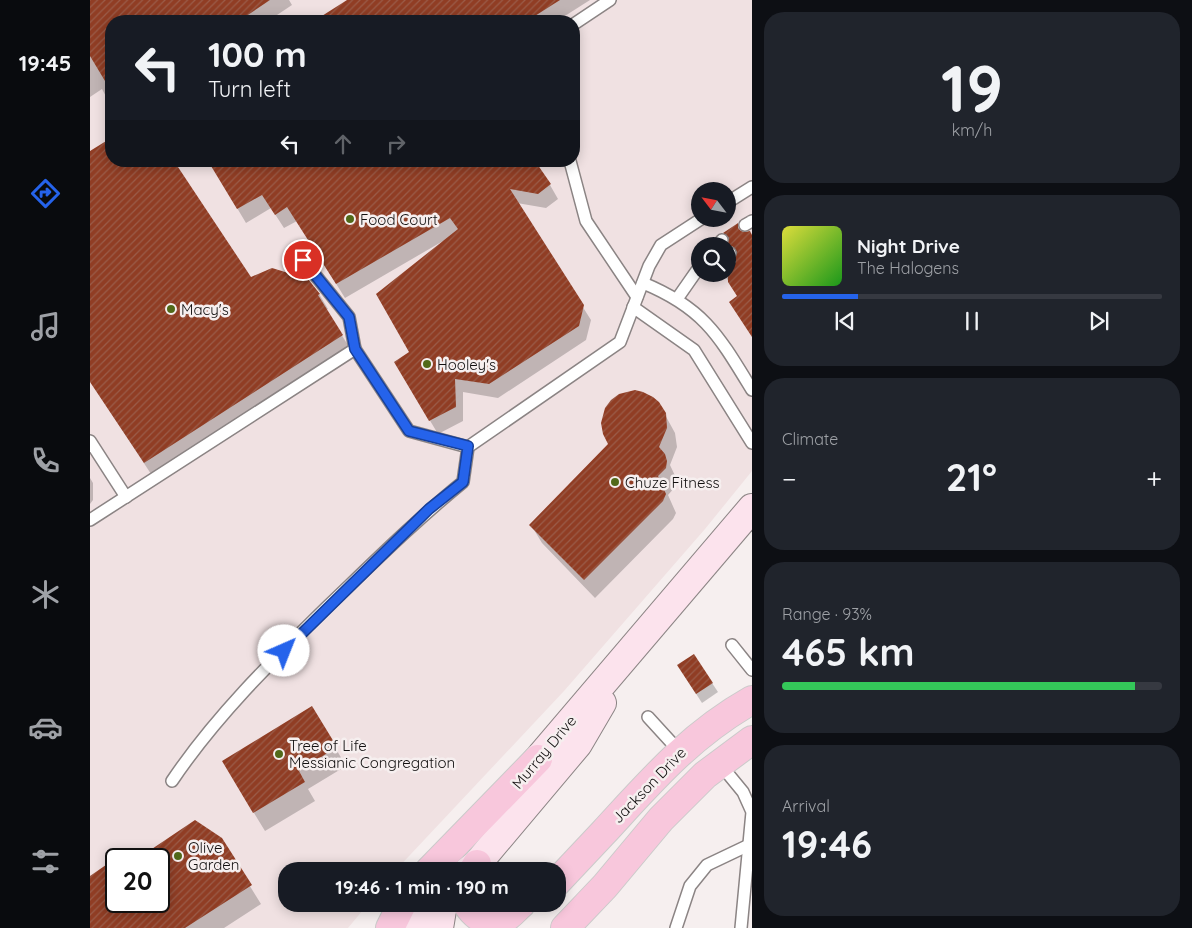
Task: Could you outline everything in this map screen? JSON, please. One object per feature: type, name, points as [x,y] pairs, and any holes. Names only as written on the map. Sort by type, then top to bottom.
[{"type":"main road","name":"Murray Drive","points":[[455,862],[538,759],[752,508]]},
{"type":"main road","name":"Murray Drive","points":[[478,862],[578,744],[643,636]]},
{"type":"main road","name":"Jackson Drive","points":[[566,872],[646,785],[680,752],[732,712],[752,700]]},
{"type":"main road","points":[[720,764],[715,755],[721,742],[752,720]]},
{"type":"main road","points":[[566,928],[605,886],[661,818],[705,774],[752,740]]},
{"type":"main road","points":[[437,862],[538,759]]},
{"type":"main road","points":[[560,862],[575,846],[603,833]]},
{"type":"main road","points":[[580,928],[605,886]]},
{"type":"main road","points":[[390,928],[398,912]]},
{"type":"main road","points":[[418,928],[422,912]]},
{"type":"main road","points":[[439,928],[442,912]]},
{"type":"main road","points":[[474,912],[478,917],[496,922],[507,918],[513,912]]},
{"type":"main road","points":[[513,928],[528,912]]},
{"type":"lane","points":[[580,20],[610,0]]},
{"type":"lane","points":[[572,167],[586,221],[635,302],[694,350],[752,443]]},
{"type":"lane","points":[[736,197],[752,187]]},
{"type":"lane","points":[[172,781],[193,749],[296,638],[429,509],[463,482],[468,446],[620,342],[649,266],[661,245],[691,226]]},
{"type":"lane","points":[[303,260],[349,317],[355,349],[409,431],[468,446]]},
{"type":"lane","points":[[677,299],[691,281]]},
{"type":"lane","points":[[643,283],[677,299],[700,316],[728,350],[752,390]]},
{"type":"lane","points":[[90,520],[355,349]]},
{"type":"lane","points":[[90,441],[126,497]]},
{"type":"lane","points":[[732,645],[752,670]]},
{"type":"lane","points":[[648,717],[680,752]]},
{"type":"lane","points":[[720,764],[743,792],[752,812],[748,904],[741,928]]},
{"type":"lane","points":[[676,928],[690,886],[707,865],[750,845]]},
{"type":"shaded area","points":[[90,0],[752,0],[752,471],[705,529],[564,691],[403,862],[278,862],[278,912],[361,912],[348,928],[90,928]]},
{"type":"building","points":[[90,0],[270,0],[248,15],[105,15],[105,81],[90,56]]},
{"type":"building","points":[[347,0],[560,0],[536,15],[323,15]]},
{"type":"building","points":[[105,142],[105,167],[178,167],[251,277],[272,268],[308,279],[320,294],[318,295],[343,335],[144,463],[90,382],[90,151]]},
{"type":"building","points":[[212,167],[539,167],[551,184],[538,194],[510,189],[584,305],[579,326],[489,384],[455,379],[456,407],[429,421],[394,362],[409,352],[376,294],[458,229],[450,218],[336,284],[287,207],[275,215],[262,195],[237,209]]},
{"type":"building","points":[[738,223],[738,228],[741,231],[750,231],[752,235],[752,337],[729,302],[737,296],[728,282],[736,282],[736,237],[728,237],[723,233],[730,228],[736,228]]},
{"type":"building","name":"Chuze Fitness","points":[[635,390],[653,397],[659,402],[666,413],[667,428],[659,447],[665,454],[667,461],[666,468],[658,476],[666,494],[663,501],[584,580],[529,525],[608,444],[603,434],[601,423],[605,408],[611,400],[619,394]]},
{"type":"building","points":[[694,654],[713,683],[696,694],[677,665]]},
{"type":"building","name":"Tree of Life Messianic Congregation","points":[[312,706],[337,747],[299,771],[305,782],[253,813],[222,761]]},
{"type":"building","points":[[195,820],[222,838],[252,885],[185,928],[90,928],[90,876],[105,866],[105,913],[170,913],[170,848],[153,848]]},
{"type":"place","name":"Food Court","points":[[350,219]]},
{"type":"place","name":"Macy's","points":[[171,309]]},
{"type":"place","name":"Hooley's","points":[[427,364]]},
{"type":"place","name":"Chuze Fitness","points":[[615,482]]},
{"type":"place","name":"Tree of Life Messianic Congregation","points":[[279,754]]},
{"type":"place","name":"Olive Garden","points":[[178,856]]},
{"type":"route","points":[[284,651],[429,509],[463,482],[468,446],[409,431],[355,349],[349,317],[303,260]]}]
